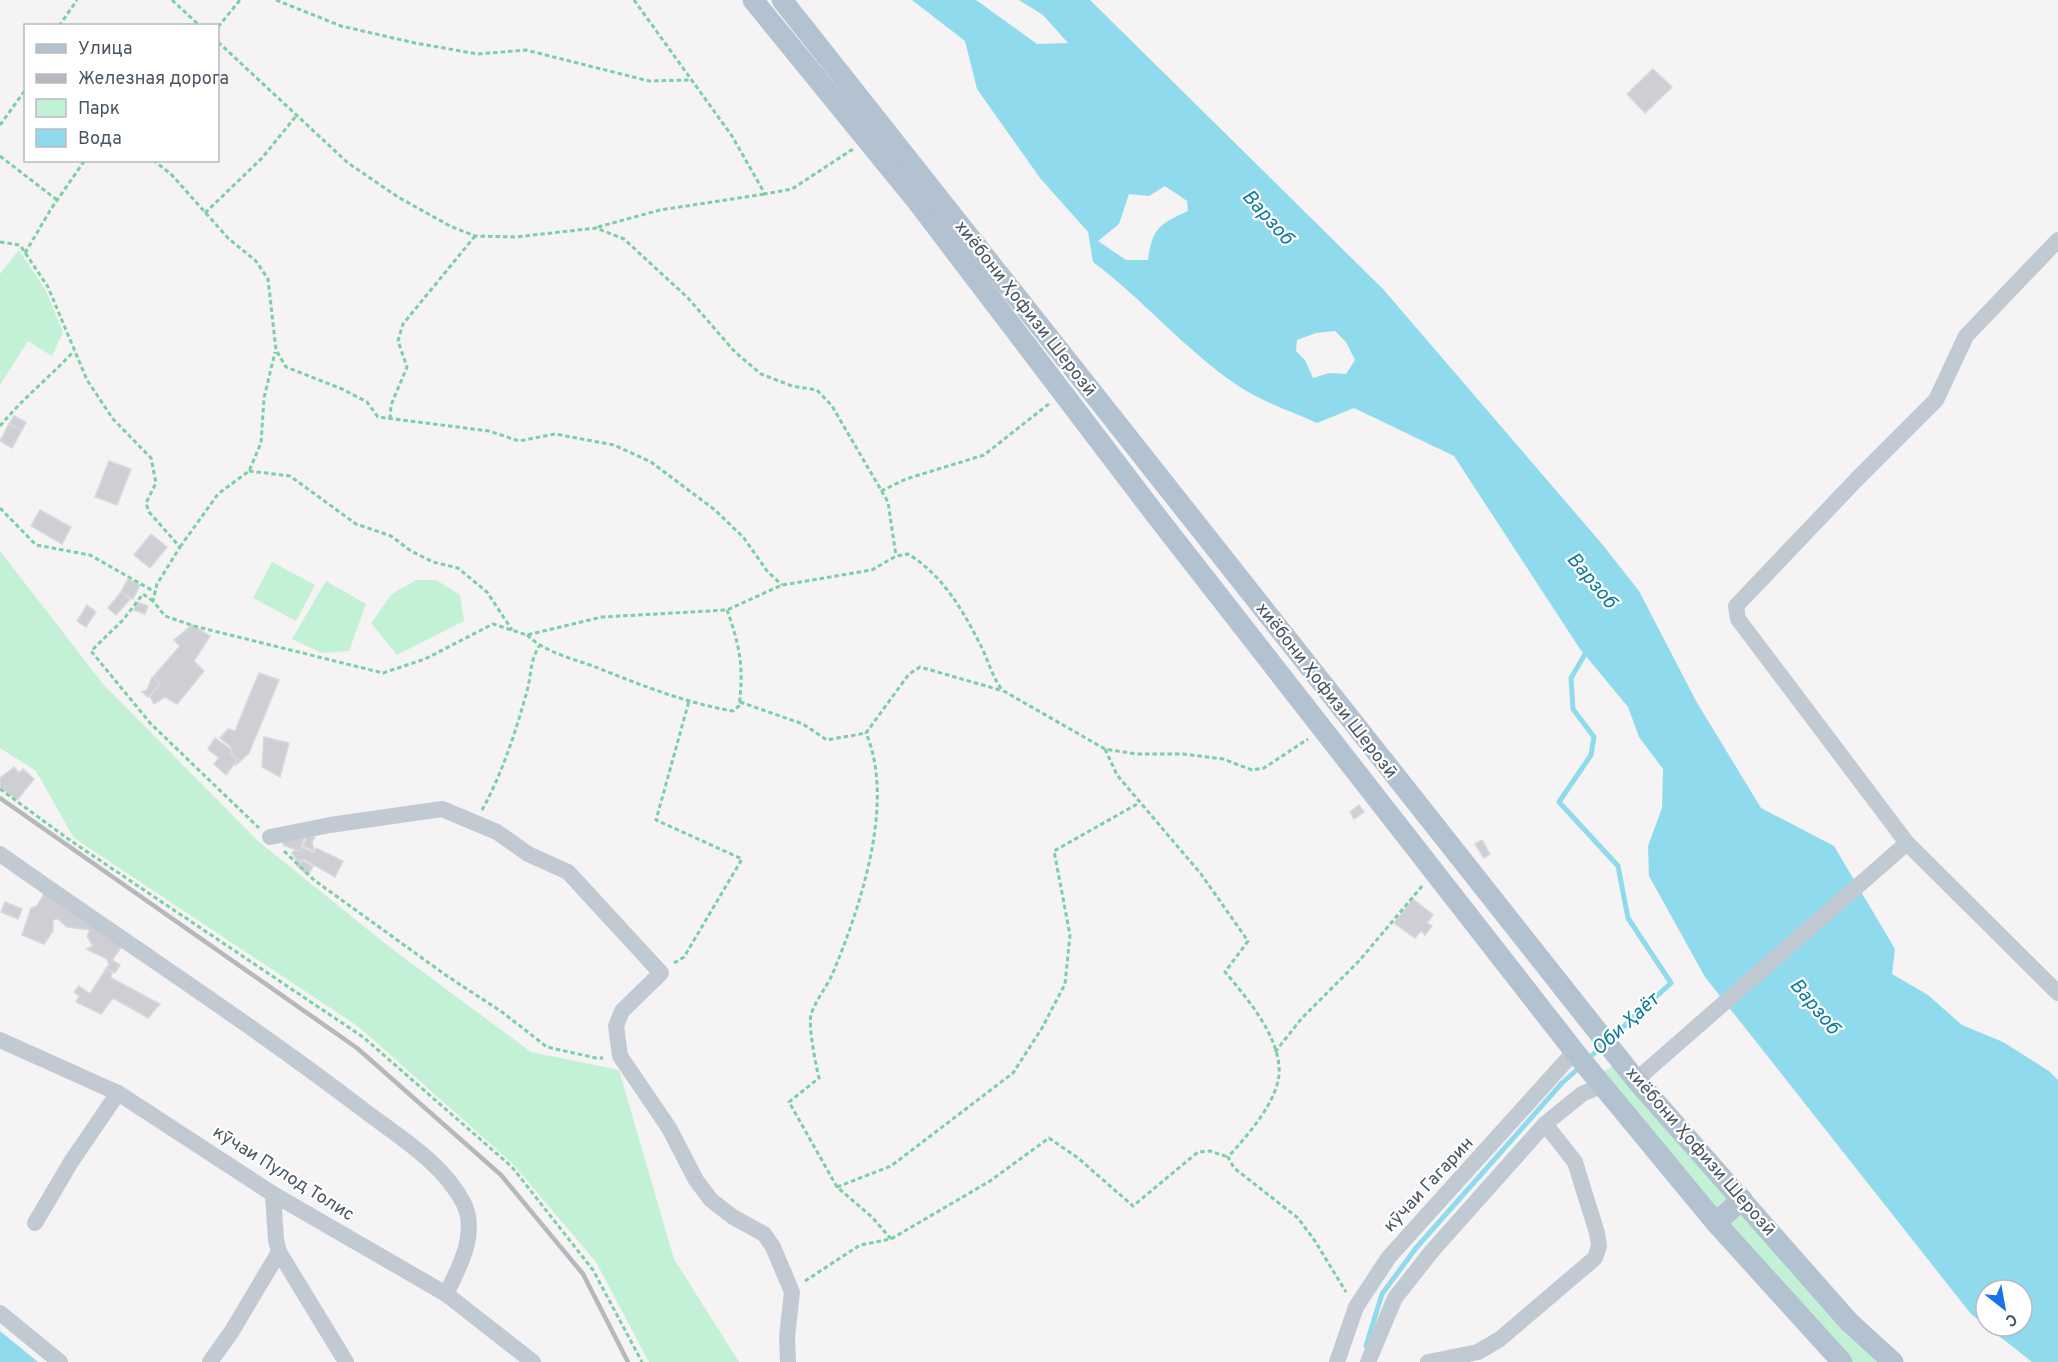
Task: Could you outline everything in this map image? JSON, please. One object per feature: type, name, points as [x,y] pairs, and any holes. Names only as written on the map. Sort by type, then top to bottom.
[{"type":"main road","name":"хиёбони Ҳофизи Шерозӣ","points":[[753,0],[867,140],[1577,1054],[1716,1223],[1842,1362]]},
{"type":"main road","name":"хиёбони Ҳофизи Шерозӣ","points":[[782,0],[1636,1080],[1849,1322],[1893,1362]]},
{"type":"main road","points":[[1716,1223],[1742,1199]]},
{"type":"street","points":[[2058,240],[1966,336],[1936,400],[1736,606],[1738,619],[1907,843],[2058,993]]},
{"type":"street","points":[[270,837],[330,825],[442,809],[497,832],[528,854],[568,872],[661,973],[621,1011],[616,1026],[620,1056],[669,1128],[696,1180],[711,1200],[733,1217],[764,1234],[773,1247],[792,1292],[787,1337],[788,1362]]},
{"type":"street","points":[[1636,1080],[1907,843]]},
{"type":"street","points":[[0,854],[313,1072],[428,1160],[464,1205],[466,1213],[466,1252],[446,1294]]},
{"type":"street","name":"кӯчаи Пулод Толис","points":[[0,1040],[118,1094],[273,1194],[446,1294],[533,1362]]},
{"type":"street","name":"кӯчаи Гагарин","points":[[1337,1362],[1356,1307],[1389,1257],[1577,1054]]},
{"type":"street","points":[[1368,1362],[1395,1298],[1432,1251],[1545,1124],[1582,1094],[1601,1082]]},
{"type":"street","points":[[35,1223],[71,1162],[118,1094]]},
{"type":"street","points":[[1428,1362],[1478,1352],[1500,1339],[1595,1258],[1599,1246],[1597,1233],[1575,1162],[1545,1124]]},
{"type":"street","points":[[273,1194],[279,1252],[346,1362]]},
{"type":"street","points":[[210,1362],[232,1331],[279,1252]]},
{"type":"street","points":[[0,1313],[60,1362]]},
{"type":"path","points":[[60,24],[77,0]]},
{"type":"path","points":[[172,0],[198,24]]},
{"type":"path","points":[[219,26],[240,0]]},
{"type":"path","points":[[276,0],[341,26],[415,44],[477,54],[526,50],[649,81],[692,80]]},
{"type":"path","points":[[634,0],[732,136],[765,194]]},
{"type":"path","points":[[219,43],[348,164],[398,197],[450,226],[475,236],[516,237],[596,228],[660,210],[792,189],[867,140]]},
{"type":"path","points":[[0,125],[24,92]]},
{"type":"path","points":[[205,213],[262,158],[297,116]]},
{"type":"path","points":[[0,156],[57,200]]},
{"type":"path","points":[[25,253],[57,200],[85,162]]},
{"type":"path","points":[[153,601],[157,584],[218,494],[249,471],[261,443],[264,398],[276,350],[267,279],[256,261],[228,238],[171,174],[156,162]]},
{"type":"path","points":[[596,228],[624,238],[688,298],[735,352],[762,374],[792,386],[817,390],[832,406],[888,502],[896,556]]},
{"type":"path","points":[[390,418],[391,405],[408,367],[398,341],[403,324],[475,236]]},
{"type":"path","points":[[0,242],[20,245],[48,287],[87,380],[113,420],[151,458],[156,483],[146,503],[149,512],[180,547]]},
{"type":"path","points":[[276,350],[286,367],[342,389],[366,402],[378,417],[489,431],[519,441],[555,434],[614,445],[651,462],[715,510],[744,538],[767,571],[782,585]]},
{"type":"path","points":[[0,426],[16,406],[40,388],[75,351]]},
{"type":"path","points":[[881,491],[906,479],[984,455],[1062,393]]},
{"type":"path","points":[[249,471],[290,476],[356,524],[391,536],[433,562],[458,568],[487,592],[512,630]]},
{"type":"path","points":[[0,508],[36,545],[90,555],[155,592]]},
{"type":"path","points":[[527,635],[602,617],[727,610],[782,585],[872,570],[896,556],[908,554],[924,564],[946,586],[983,650],[991,674],[1002,690]]},
{"type":"path","points":[[620,1056],[596,1058],[547,1047],[502,1012],[447,976],[314,880],[151,724],[91,651],[123,620],[143,594],[153,601],[165,616],[194,626],[383,673],[425,659],[493,624],[527,635],[539,646],[689,701],[733,711],[739,706],[742,676],[740,646],[727,610]]},
{"type":"path","points":[[476,822],[496,785],[528,688],[530,664],[539,646]]},
{"type":"path","points":[[740,702],[803,724],[827,740],[866,733],[909,674],[920,667],[1002,690],[1105,749],[1136,754],[1183,754],[1223,759],[1252,770],[1264,768],[1323,728]]},
{"type":"path","points":[[661,973],[684,957],[742,859],[656,820],[689,701]]},
{"type":"path","points":[[866,733],[874,752],[876,778],[876,825],[871,858],[854,920],[831,978],[810,1016],[813,1059],[819,1078],[789,1102],[837,1187],[872,1217],[891,1239]]},
{"type":"path","points":[[1105,749],[1117,775],[1201,874],[1248,941],[1225,972],[1249,999],[1268,1031],[1280,1067],[1274,1091],[1262,1116],[1228,1157]]},
{"type":"path","points":[[0,789],[71,842],[363,1037],[512,1167],[593,1270],[642,1362]]},
{"type":"path","points":[[837,1187],[891,1166],[1013,1072],[1042,1028],[1065,984],[1070,935],[1054,851],[1139,803]]},
{"type":"path","points":[[1275,1052],[1302,1018],[1359,961],[1435,871]]},
{"type":"path","points":[[792,1292],[813,1275],[860,1245],[891,1239],[990,1181],[1049,1138],[1078,1158],[1133,1206],[1171,1172],[1198,1152],[1210,1151],[1228,1157],[1234,1168],[1298,1218],[1356,1307]]},
{"type":"green space","points":[[19,250],[46,291],[63,332],[52,356],[28,341],[0,385],[0,274]]},
{"type":"green space","points":[[0,551],[103,684],[258,841],[392,949],[531,1052],[619,1070],[674,1259],[739,1362],[649,1362],[596,1262],[513,1164],[359,1027],[74,838],[36,771],[0,748]]},
{"type":"green space","points":[[272,562],[315,585],[296,621],[253,598]]},
{"type":"green space","points":[[416,580],[436,580],[460,595],[464,621],[397,655],[371,623],[392,594]]},
{"type":"green space","points":[[326,581],[366,604],[349,651],[322,653],[292,639]]},
{"type":"green space","points":[[1620,1061],[1891,1362],[1850,1362],[1723,1225],[1602,1073]]},
{"type":"water","name":"Варзоб","points":[[912,0],[976,0],[1037,44],[1068,43],[1043,15],[1019,0],[1090,0],[1383,289],[1602,544],[1639,591],[1696,701],[1761,808],[1834,846],[1895,949],[1892,974],[1928,995],[1962,1025],[2003,1042],[2049,1071],[2058,1080],[2058,1362],[2032,1362],[2001,1338],[2034,1338],[2034,1278],[1974,1278],[1974,1316],[1971,1314],[1705,977],[1649,876],[1648,846],[1662,808],[1663,769],[1639,737],[1628,707],[1580,649],[1454,456],[1354,408],[1317,423],[1246,391],[1200,356],[1130,292],[1093,262],[1088,232],[1040,178],[977,89],[965,41]],"holes":[[[1165,186],[1187,201],[1188,211],[1159,228],[1152,241],[1148,260],[1126,260],[1098,241],[1119,224],[1129,194],[1149,196]],[[1335,331],[1346,342],[1355,360],[1346,374],[1329,373],[1313,378],[1305,360],[1296,351],[1297,340],[1316,333]]]},
{"type":"water","points":[[0,1331],[38,1362],[0,1362]]},
{"type":"building","points":[[1653,69],[1672,87],[1645,113],[1627,94]]},
{"type":"building","points":[[14,416],[26,422],[22,430],[9,424]]},
{"type":"building","points":[[9,424],[22,430],[12,448],[0,441]]},
{"type":"building","points":[[109,461],[131,469],[117,505],[95,497]]},
{"type":"building","points":[[40,510],[71,527],[62,544],[31,526]]},
{"type":"building","points":[[151,534],[167,547],[150,568],[134,555]]},
{"type":"building","points":[[128,579],[140,585],[133,599],[121,592]]},
{"type":"building","points":[[121,592],[130,599],[116,615],[108,608]]},
{"type":"building","points":[[137,602],[148,606],[145,614],[134,610]]},
{"type":"building","points":[[87,605],[96,612],[86,627],[77,621]]},
{"type":"building","points":[[192,625],[210,636],[194,661],[204,671],[177,704],[165,697],[154,704],[150,696],[160,684],[153,677],[180,646],[174,640]]},
{"type":"building","points":[[259,673],[279,680],[249,753],[235,766],[238,759],[231,753],[232,748],[220,738],[228,729],[235,731]]},
{"type":"building","points":[[152,677],[160,684],[148,697],[142,692],[147,690]]},
{"type":"building","points":[[264,737],[289,743],[280,777],[262,767]]},
{"type":"building","points":[[215,738],[232,750],[231,754],[238,759],[226,775],[214,764],[219,758],[208,749]]},
{"type":"building","points":[[14,767],[19,773],[23,769],[34,779],[17,800],[0,787],[0,778]]},
{"type":"building","points":[[1359,805],[1364,812],[1354,819],[1350,812]]},
{"type":"building","points":[[286,834],[305,835],[300,851],[283,845]]},
{"type":"building","points":[[308,834],[315,837],[312,842],[314,851],[303,846]]},
{"type":"building","points":[[1482,840],[1490,854],[1484,858],[1475,844]]},
{"type":"building","points":[[301,847],[314,853],[316,848],[343,861],[335,877],[304,859],[297,861],[292,853],[295,850],[300,851]]},
{"type":"building","points":[[303,861],[313,866],[308,875],[297,866],[298,862]]},
{"type":"building","points":[[46,890],[127,939],[112,960],[120,965],[115,973],[106,968],[109,965],[107,959],[86,949],[93,946],[87,936],[90,930],[67,927],[58,919],[53,920],[53,931],[44,944],[22,935],[31,908],[37,906]]},
{"type":"building","points":[[1413,899],[1433,915],[1427,923],[1432,926],[1425,935],[1421,931],[1415,938],[1394,923]]},
{"type":"building","points":[[5,902],[22,909],[18,919],[1,912]]},
{"type":"building","points":[[106,969],[112,972],[111,978],[160,1004],[148,1018],[113,998],[101,1014],[76,1002],[79,996],[74,992],[79,986],[90,994]]},
{"type":"waterway","name":"Оби Ҳаёт","points":[[1588,649],[1571,678],[1573,709],[1594,737],[1591,755],[1559,802],[1618,866],[1628,918],[1671,983],[1609,1040]]},
{"type":"waterway","name":"Оби Ҳаёт","points":[[1587,1060],[1602,1046]]},
{"type":"waterway","name":"Оби Ҳаёт","points":[[1366,1346],[1382,1294],[1416,1248],[1562,1083],[1580,1067]]},
{"type":"railway","points":[[0,798],[357,1048],[501,1175],[583,1274],[628,1362]]}]
